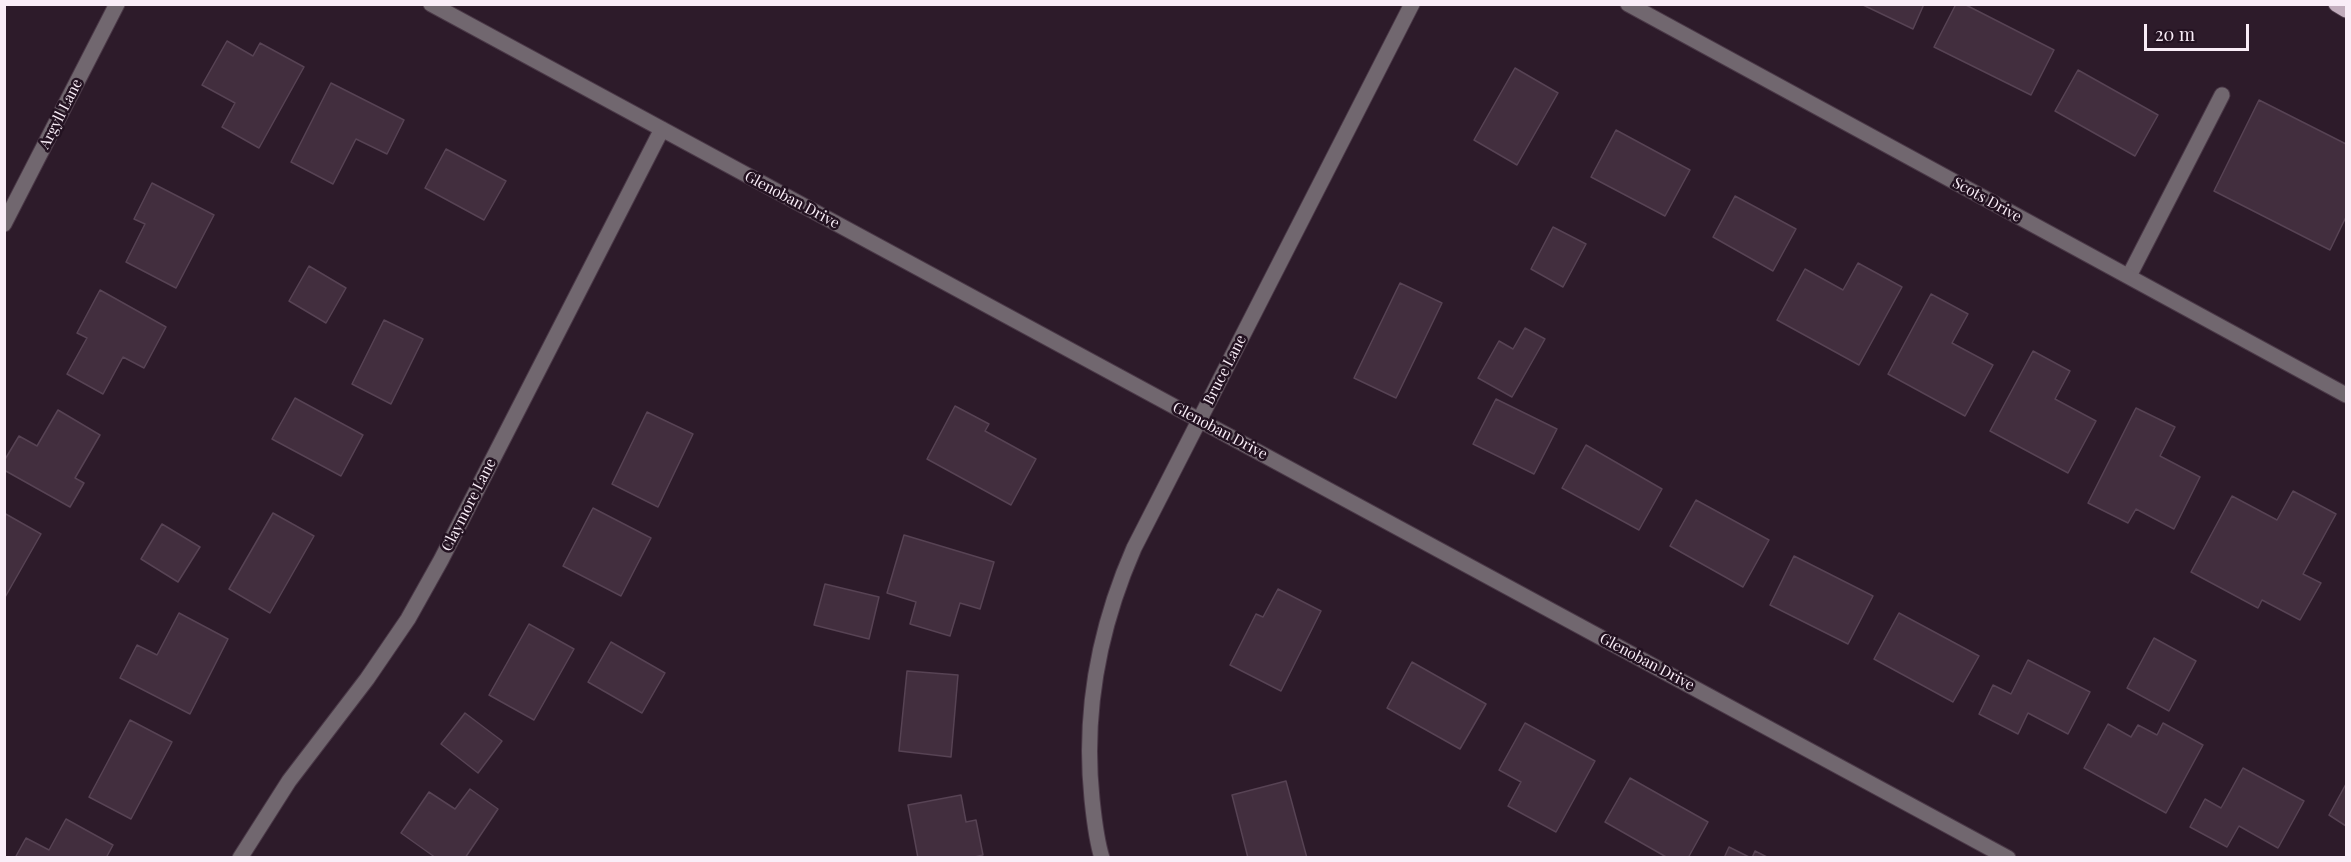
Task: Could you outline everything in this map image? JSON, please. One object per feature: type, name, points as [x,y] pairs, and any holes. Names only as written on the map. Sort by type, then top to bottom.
[{"type":"main road","points":[[2336,4],[2346,10]]},
{"type":"street","name":"Argyll Lane","points":[[4,224],[117,4]]},
{"type":"street","name":"Glenoban Drive","points":[[432,4],[2008,858]]},
{"type":"street","name":"Bruce Lane","points":[[1102,858],[1094,819],[1089,748],[1091,706],[1098,654],[1118,586],[1134,548],[1412,4]]},
{"type":"street","name":"Scots Drive","points":[[1628,4],[2346,395]]},
{"type":"street","points":[[2129,276],[2222,95]]},
{"type":"street","name":"Claymore Lane","points":[[240,858],[290,781],[367,679],[408,619],[441,560],[662,129]]},
{"type":"building","points":[[1861,4],[1924,4],[1913,29]]},
{"type":"building","points":[[1956,4],[1964,4],[2054,50],[2031,95],[1934,47]]},
{"type":"building","points":[[227,41],[253,56],[260,43],[304,67],[259,148],[222,127],[235,103],[202,85]]},
{"type":"building","points":[[1515,68],[1558,93],[1517,165],[1474,140]]},
{"type":"building","points":[[2078,70],[2158,115],[2135,156],[2055,111]]},
{"type":"building","points":[[331,83],[404,120],[387,154],[356,139],[333,184],[291,162]]},
{"type":"building","points":[[2259,100],[2346,144],[2346,217],[2330,250],[2214,191]]},
{"type":"building","points":[[1616,130],[1690,170],[1665,216],[1591,177]]},
{"type":"building","points":[[446,149],[506,181],[484,220],[425,188]]},
{"type":"building","points":[[152,183],[214,215],[176,288],[126,262],[145,224],[134,219]]},
{"type":"building","points":[[1735,196],[1796,229],[1773,271],[1713,237]]},
{"type":"building","points":[[1553,227],[1586,244],[1563,287],[1531,269]]},
{"type":"building","points":[[1858,263],[1902,287],[1859,365],[1777,320],[1805,269],[1843,290]]},
{"type":"building","points":[[309,266],[346,288],[326,323],[289,301]]},
{"type":"building","points":[[1400,283],[1442,303],[1396,398],[1354,378]]},
{"type":"building","points":[[100,290],[166,327],[144,368],[123,357],[103,394],[67,374],[87,338],[77,333]]},
{"type":"building","points":[[1931,294],[1968,314],[1952,343],[1993,365],[1965,416],[1888,374]]},
{"type":"building","points":[[384,320],[423,339],[391,404],[352,384]]},
{"type":"building","points":[[1525,328],[1545,339],[1512,397],[1478,378],[1499,341],[1513,349]]},
{"type":"building","points":[[2033,351],[2070,371],[2055,399],[2096,421],[2068,473],[1990,431]]},
{"type":"building","points":[[295,398],[363,435],[341,476],[272,439]]},
{"type":"building","points":[[1496,399],[1557,429],[1534,474],[1473,444]]},
{"type":"building","points":[[955,406],[989,424],[985,431],[1036,459],[1011,505],[927,459]]},
{"type":"building","points":[[2136,408],[2175,427],[2160,456],[2200,477],[2174,529],[2136,509],[2128,523],[2088,503]]},
{"type":"building","points":[[58,410],[100,435],[75,478],[84,483],[70,507],[4,470],[4,461],[19,436],[37,446]]},
{"type":"building","points":[[647,412],[693,434],[658,507],[612,484]]},
{"type":"building","points":[[1586,445],[1662,489],[1639,530],[1562,488]]},
{"type":"building","points":[[2293,491],[2336,514],[2303,574],[2321,583],[2300,620],[2262,600],[2258,608],[2191,572],[2232,496],[2277,520]]},
{"type":"building","points":[[1696,500],[1769,540],[1743,587],[1670,546]]},
{"type":"building","points":[[593,508],[651,538],[621,596],[563,566]]},
{"type":"building","points":[[4,513],[41,534],[4,599]]},
{"type":"building","points":[[273,513],[314,536],[270,613],[229,589]]},
{"type":"building","points":[[162,524],[200,547],[178,582],[141,559]]},
{"type":"building","points":[[904,535],[994,562],[980,609],[960,603],[950,636],[910,624],[916,602],[887,593]]},
{"type":"building","points":[[1794,556],[1873,596],[1848,644],[1770,605]]},
{"type":"building","points":[[825,584],[879,597],[869,639],[814,625]]},
{"type":"building","points":[[1278,589],[1321,611],[1281,691],[1230,665],[1256,614],[1263,617]]},
{"type":"building","points":[[179,613],[228,639],[190,714],[120,678],[137,645],[157,655]]},
{"type":"building","points":[[1899,613],[1979,656],[1953,702],[1874,659]]},
{"type":"building","points":[[529,624],[574,649],[534,720],[489,695]]},
{"type":"building","points":[[2154,638],[2196,661],[2169,711],[2127,688]]},
{"type":"building","points":[[611,642],[665,673],[642,713],[588,682]]},
{"type":"building","points":[[2028,660],[2090,692],[2068,734],[2028,713],[2018,734],[1979,714],[1993,685],[2011,694]]},
{"type":"building","points":[[1412,662],[1486,704],[1460,749],[1387,708]]},
{"type":"building","points":[[907,671],[958,675],[951,757],[899,751]]},
{"type":"building","points":[[465,713],[502,741],[478,773],[441,744]]},
{"type":"building","points":[[130,720],[172,742],[131,819],[89,797]]},
{"type":"building","points":[[1525,723],[1595,761],[1556,832],[1508,806],[1521,782],[1499,770]]},
{"type":"building","points":[[2163,723],[2203,745],[2166,813],[2084,768],[2108,724],[2131,737],[2138,725],[2157,735]]},
{"type":"building","points":[[2243,768],[2304,801],[2278,848],[2239,826],[2227,847],[2190,827],[2205,799],[2221,808]]},
{"type":"building","points":[[1630,778],[1708,822],[1688,858],[1668,858],[1605,822]]},
{"type":"building","points":[[1286,781],[1307,858],[1248,858],[1232,795]]},
{"type":"building","points":[[2346,784],[2346,826],[2329,815]]},
{"type":"building","points":[[470,789],[498,809],[465,858],[436,858],[401,833],[429,792],[455,809]]},
{"type":"building","points":[[961,795],[966,822],[976,820],[983,855],[970,858],[918,858],[908,805]]},
{"type":"building","points":[[66,819],[113,845],[106,858],[15,858],[26,838],[49,850]]},
{"type":"building","points":[[1729,847],[1751,858],[1724,858]]},
{"type":"building","points":[[1755,851],[1769,858],[1752,858]]}]
